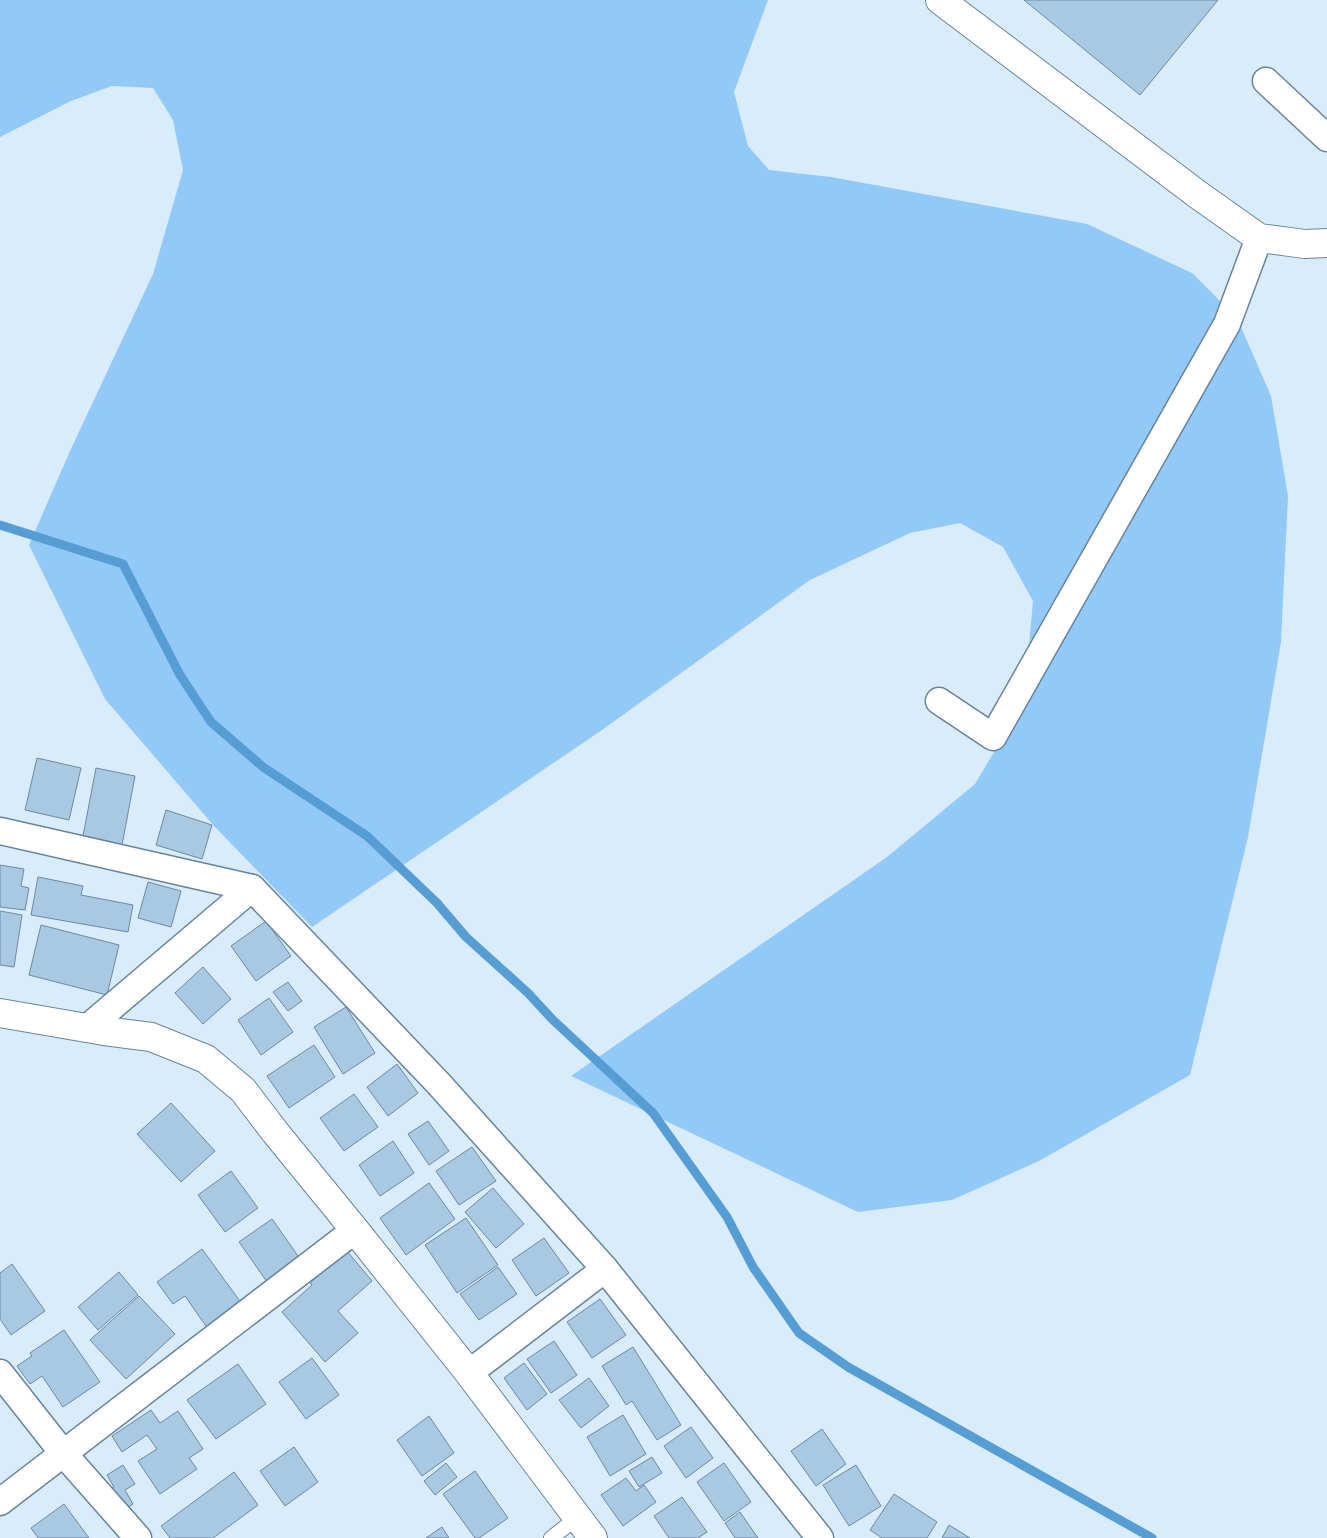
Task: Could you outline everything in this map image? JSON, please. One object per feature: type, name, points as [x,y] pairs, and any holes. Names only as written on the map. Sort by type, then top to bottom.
[{"type":"street","points":[[940,0],[1197,194],[1259,238],[1305,244],[1327,243]]},
{"type":"street","points":[[1266,81],[1327,138]]},
{"type":"street","points":[[939,701],[994,737],[1228,324],[1259,238]]},
{"type":"street","points":[[0,830],[252,888],[439,1084],[605,1269],[820,1538]]},
{"type":"street","points":[[87,1028],[252,888]]},
{"type":"street","points":[[0,1013],[151,1037],[206,1058],[243,1090],[469,1373],[585,1528]]},
{"type":"street","points":[[0,1502],[355,1230]]},
{"type":"street","points":[[469,1373],[605,1269]]},
{"type":"street","points":[[0,1373],[63,1454],[138,1538]]},
{"type":"lane","points":[[551,1538],[585,1528]]},
{"type":"shaded area","points":[[0,0],[768,0],[734,92],[748,146],[769,170],[831,177],[1087,224],[1192,273],[1237,318],[1271,396],[1288,496],[1281,642],[1248,837],[1190,1075],[1039,1161],[952,1200],[858,1212],[571,1076],[887,857],[975,784],[1024,702],[1033,601],[1003,547],[960,523],[910,533],[810,580],[602,730],[312,927],[214,826],[105,699],[29,545],[70,451],[153,274],[183,170],[173,120],[153,88],[112,86],[71,101],[0,137]]},
{"type":"building","points":[[1024,0],[1218,0],[1140,95]]},
{"type":"building","points":[[37,758],[81,768],[69,820],[25,810]]},
{"type":"building","points":[[96,768],[135,776],[122,845],[83,836]]},
{"type":"building","points":[[166,810],[212,825],[202,859],[156,845]]},
{"type":"building","points":[[0,865],[24,869],[21,886],[29,888],[25,910],[0,907]]},
{"type":"building","points":[[38,877],[83,886],[81,895],[133,905],[128,932],[31,915]]},
{"type":"building","points":[[148,882],[181,891],[171,927],[138,918]]},
{"type":"building","points":[[0,911],[22,915],[14,967],[0,965]]},
{"type":"building","points":[[266,921],[291,956],[256,981],[231,946]]},
{"type":"building","points":[[41,925],[119,945],[107,995],[29,975]]},
{"type":"building","points":[[203,967],[231,999],[203,1024],[175,993]]},
{"type":"building","points":[[288,982],[302,1001],[288,1011],[273,992]]},
{"type":"building","points":[[269,998],[293,1032],[261,1055],[238,1020]]},
{"type":"building","points":[[346,1007],[375,1053],[343,1074],[314,1027]]},
{"type":"building","points":[[314,1045],[335,1077],[289,1108],[267,1076]]},
{"type":"building","points":[[397,1064],[418,1093],[388,1116],[367,1087]]},
{"type":"building","points":[[354,1094],[378,1127],[344,1151],[320,1118]]},
{"type":"building","points":[[171,1103],[215,1151],[181,1182],[137,1134]]},
{"type":"building","points":[[428,1121],[449,1151],[429,1165],[408,1134]]},
{"type":"building","points":[[393,1141],[414,1173],[380,1196],[359,1165]]},
{"type":"building","points":[[472,1147],[496,1181],[459,1205],[436,1171]]},
{"type":"building","points":[[231,1171],[258,1208],[225,1232],[198,1195]]},
{"type":"building","points":[[429,1183],[455,1219],[406,1255],[380,1218]]},
{"type":"building","points":[[493,1188],[524,1224],[496,1248],[465,1212]]},
{"type":"building","points":[[466,1218],[498,1265],[457,1293],[425,1245]]},
{"type":"building","points":[[272,1219],[303,1263],[270,1286],[239,1242]]},
{"type":"building","points":[[544,1238],[569,1273],[536,1296],[512,1260]]},
{"type":"building","points":[[202,1249],[242,1304],[208,1329],[185,1296],[173,1304],[157,1282]]},
{"type":"building","points":[[347,1251],[372,1281],[338,1311],[358,1333],[325,1362],[282,1312],[312,1285],[310,1283]]},
{"type":"building","points":[[12,1264],[45,1311],[11,1335],[0,1319],[0,1273]]},
{"type":"building","points":[[498,1267],[517,1294],[479,1320],[460,1294]]},
{"type":"building","points":[[119,1272],[138,1295],[98,1330],[78,1307]]},
{"type":"building","points":[[139,1296],[175,1334],[126,1379],[90,1340]]},
{"type":"building","points":[[600,1299],[626,1335],[592,1358],[567,1322]]},
{"type":"building","points":[[64,1330],[100,1382],[63,1407],[42,1376],[30,1384],[17,1366],[32,1356],[30,1353]]},
{"type":"building","points":[[554,1341],[577,1375],[551,1393],[527,1359]]},
{"type":"building","points":[[633,1347],[681,1425],[657,1440],[632,1401],[626,1405],[602,1366]]},
{"type":"building","points":[[312,1358],[339,1395],[306,1419],[279,1382]]},
{"type":"building","points":[[524,1363],[547,1394],[527,1410],[504,1378]]},
{"type":"building","points":[[238,1364],[266,1404],[216,1439],[187,1400]]},
{"type":"building","points":[[589,1378],[609,1406],[581,1428],[559,1400]]},
{"type":"building","points":[[151,1410],[160,1423],[178,1411],[203,1449],[189,1458],[197,1469],[160,1494],[138,1461],[157,1449],[147,1435],[122,1452],[112,1436]]},
{"type":"building","points":[[623,1415],[646,1454],[610,1476],[587,1437]]},
{"type":"building","points":[[429,1416],[454,1453],[422,1476],[397,1440]]},
{"type":"building","points":[[691,1427],[713,1458],[686,1478],[664,1446]]},
{"type":"building","points":[[822,1429],[846,1464],[816,1486],[791,1451]]},
{"type":"building","points":[[294,1447],[318,1482],[285,1506],[260,1471]]},
{"type":"building","points":[[652,1457],[662,1473],[639,1487],[629,1471]]},
{"type":"building","points":[[446,1463],[457,1477],[435,1495],[424,1481]]},
{"type":"building","points":[[724,1463],[751,1502],[724,1521],[697,1482]]},
{"type":"building","points":[[123,1465],[135,1484],[125,1490],[133,1504],[121,1512],[107,1490],[114,1487],[107,1475]]},
{"type":"building","points":[[856,1465],[881,1506],[849,1526],[823,1485]]},
{"type":"building","points":[[475,1471],[508,1518],[479,1538],[475,1538],[443,1494]]},
{"type":"building","points":[[234,1472],[258,1505],[213,1538],[170,1538],[161,1526]]},
{"type":"building","points":[[626,1478],[636,1491],[644,1485],[656,1502],[623,1526],[601,1495]]},
{"type":"building","points":[[894,1494],[937,1522],[927,1538],[882,1538],[870,1530]]},
{"type":"building","points":[[682,1497],[707,1532],[698,1538],[669,1538],[654,1516]]},
{"type":"building","points":[[64,1504],[89,1538],[38,1538],[31,1528]]},
{"type":"building","points":[[740,1512],[758,1538],[735,1538],[725,1523]]},
{"type":"building","points":[[949,1525],[970,1538],[942,1538]]},
{"type":"building","points":[[442,1527],[449,1538],[426,1538]]},
{"type":"waterway","points":[[0,525],[123,564],[180,675],[211,722],[263,767],[367,836],[437,903],[466,937],[528,993],[553,1020],[653,1113],[727,1217],[753,1267],[799,1333],[848,1367],[1152,1538]]}]
